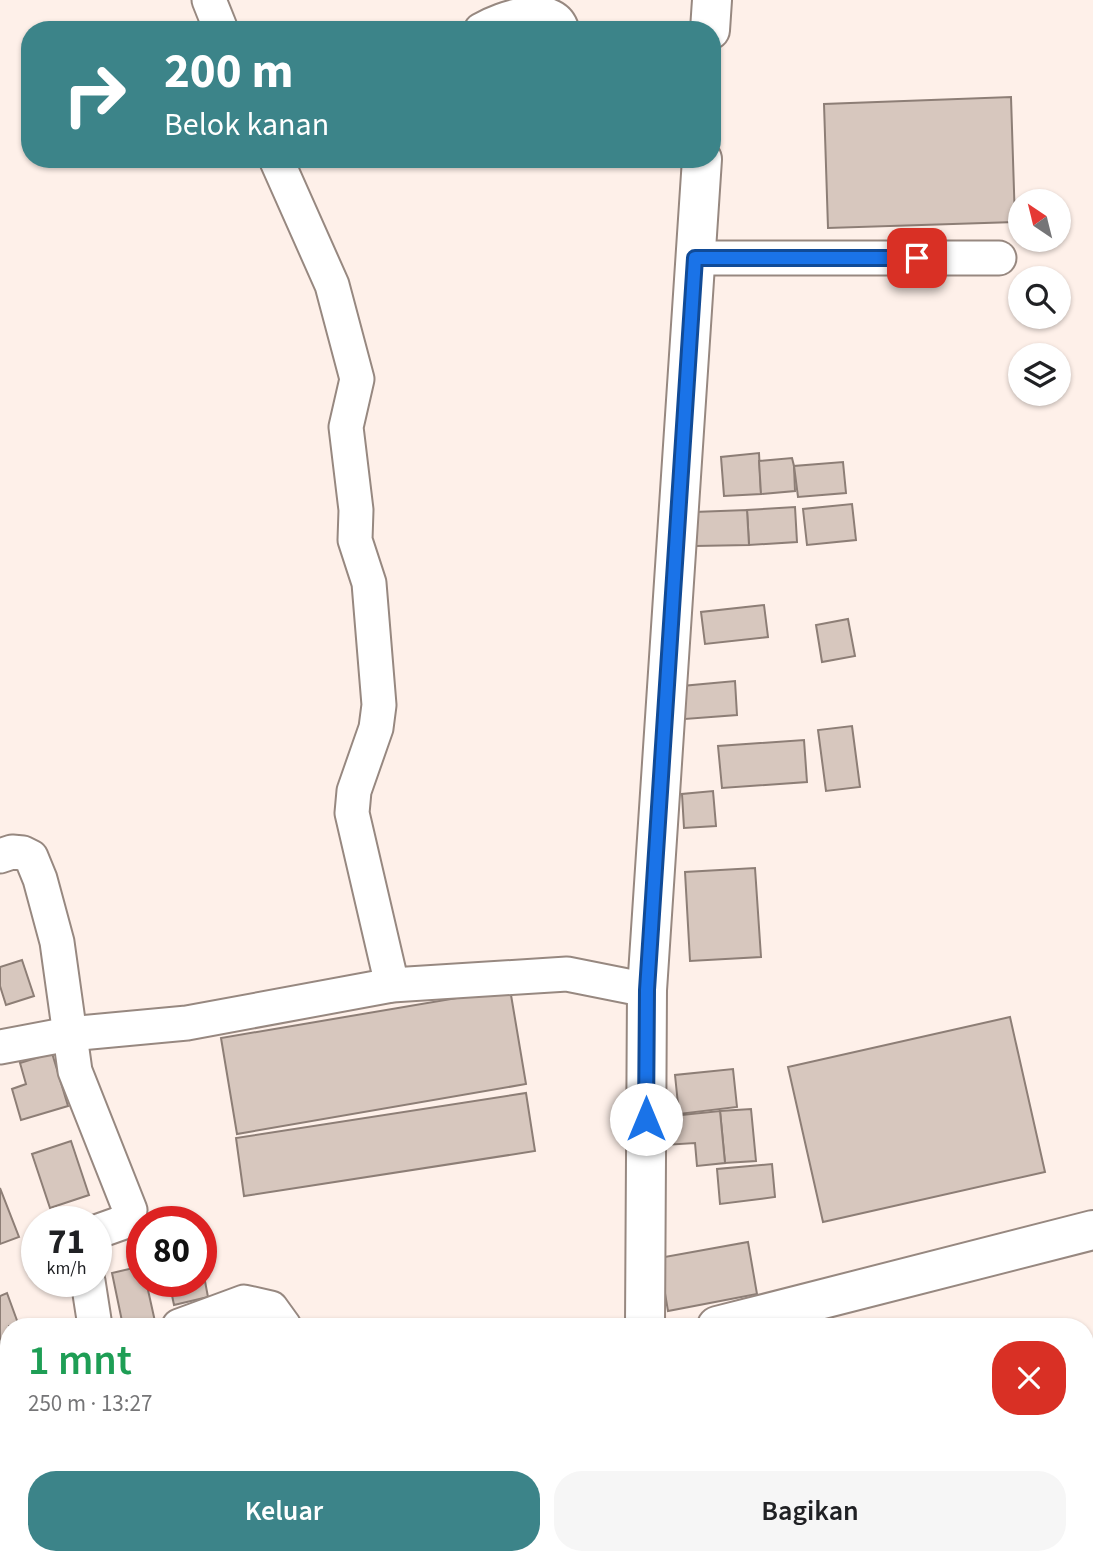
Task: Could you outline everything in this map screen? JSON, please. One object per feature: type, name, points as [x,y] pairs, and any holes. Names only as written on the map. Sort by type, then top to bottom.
[{"type":"main road","points":[[711,21],[712,0]]},
{"type":"main road","points":[[645,1318],[647,990],[701,168]]},
{"type":"main road","points":[[748,1318],[1093,1230]]},
{"type":"street","points":[[209,0],[217,21]]},
{"type":"street","points":[[498,21],[518,10],[543,8],[560,21]]},
{"type":"street","points":[[280,168],[332,285],[357,379],[346,427],[356,510],[355,540],[369,583],[379,705],[376,728],[355,791],[352,813],[392,985]]},
{"type":"street","points":[[695,258],[999,258]]},
{"type":"street","points":[[0,856],[12,852],[23,853],[31,858],[40,878],[57,942],[75,1071],[130,1210],[124,1222],[112,1226]]},
{"type":"street","points":[[0,1047],[69,1034],[187,1023],[392,985],[567,974],[647,990]]},
{"type":"street","points":[[90,1297],[94,1318]]},
{"type":"street","points":[[202,1318],[244,1303],[271,1308],[278,1318]]},
{"type":"building","points":[[1011,97],[1014,189],[1008,189],[1008,222],[828,228],[824,104]]},
{"type":"building","points":[[759,453],[761,494],[724,496],[721,457]]},
{"type":"building","points":[[792,458],[795,491],[761,494],[759,461]]},
{"type":"building","points":[[843,462],[846,493],[798,497],[794,466]]},
{"type":"building","points":[[852,504],[856,540],[807,545],[803,509]]},
{"type":"building","points":[[795,507],[797,542],[749,545],[747,510]]},
{"type":"building","points":[[747,510],[749,545],[695,546],[694,512]]},
{"type":"building","points":[[764,605],[768,637],[705,644],[701,612]]},
{"type":"building","points":[[848,619],[855,656],[822,662],[816,625]]},
{"type":"building","points":[[735,681],[737,715],[685,719],[682,686]]},
{"type":"building","points":[[852,726],[860,787],[826,791],[818,730]]},
{"type":"building","points":[[804,740],[807,782],[722,788],[718,746]]},
{"type":"building","points":[[713,791],[716,826],[684,828],[682,794]]},
{"type":"building","points":[[755,868],[761,957],[690,961],[685,872]]},
{"type":"building","points":[[22,960],[34,996],[6,1005],[0,986],[0,967]]},
{"type":"building","points":[[510,989],[526,1084],[237,1134],[221,1038]]},
{"type":"building","points":[[1010,1017],[1045,1172],[823,1222],[788,1067]]},
{"type":"building","points":[[52,1053],[68,1106],[21,1120],[12,1089],[26,1084],[20,1063]]},
{"type":"building","points":[[733,1069],[737,1107],[679,1114],[675,1075]]},
{"type":"building","points":[[526,1093],[535,1151],[244,1196],[236,1138]]},
{"type":"building","points":[[751,1109],[756,1161],[725,1163],[720,1111]]},
{"type":"building","points":[[720,1111],[725,1163],[697,1166],[695,1143],[664,1145],[662,1117]]},
{"type":"building","points":[[71,1141],[89,1195],[49,1206],[32,1154]]},
{"type":"building","points":[[772,1164],[775,1197],[720,1204],[717,1169]]},
{"type":"building","points":[[0,1188],[19,1237],[0,1244]]},
{"type":"building","points":[[748,1242],[757,1294],[668,1311],[659,1258]]},
{"type":"building","points":[[126,1270],[126,1297],[150,1297],[154,1318],[121,1318],[112,1273]]},
{"type":"building","points":[[7,1293],[16,1318],[0,1318],[0,1296]]},
{"type":"building","points":[[172,1297],[208,1297],[174,1305]]},
{"type":"route","points":[[646,1119],[647,990],[695,258],[917,258]]}]
